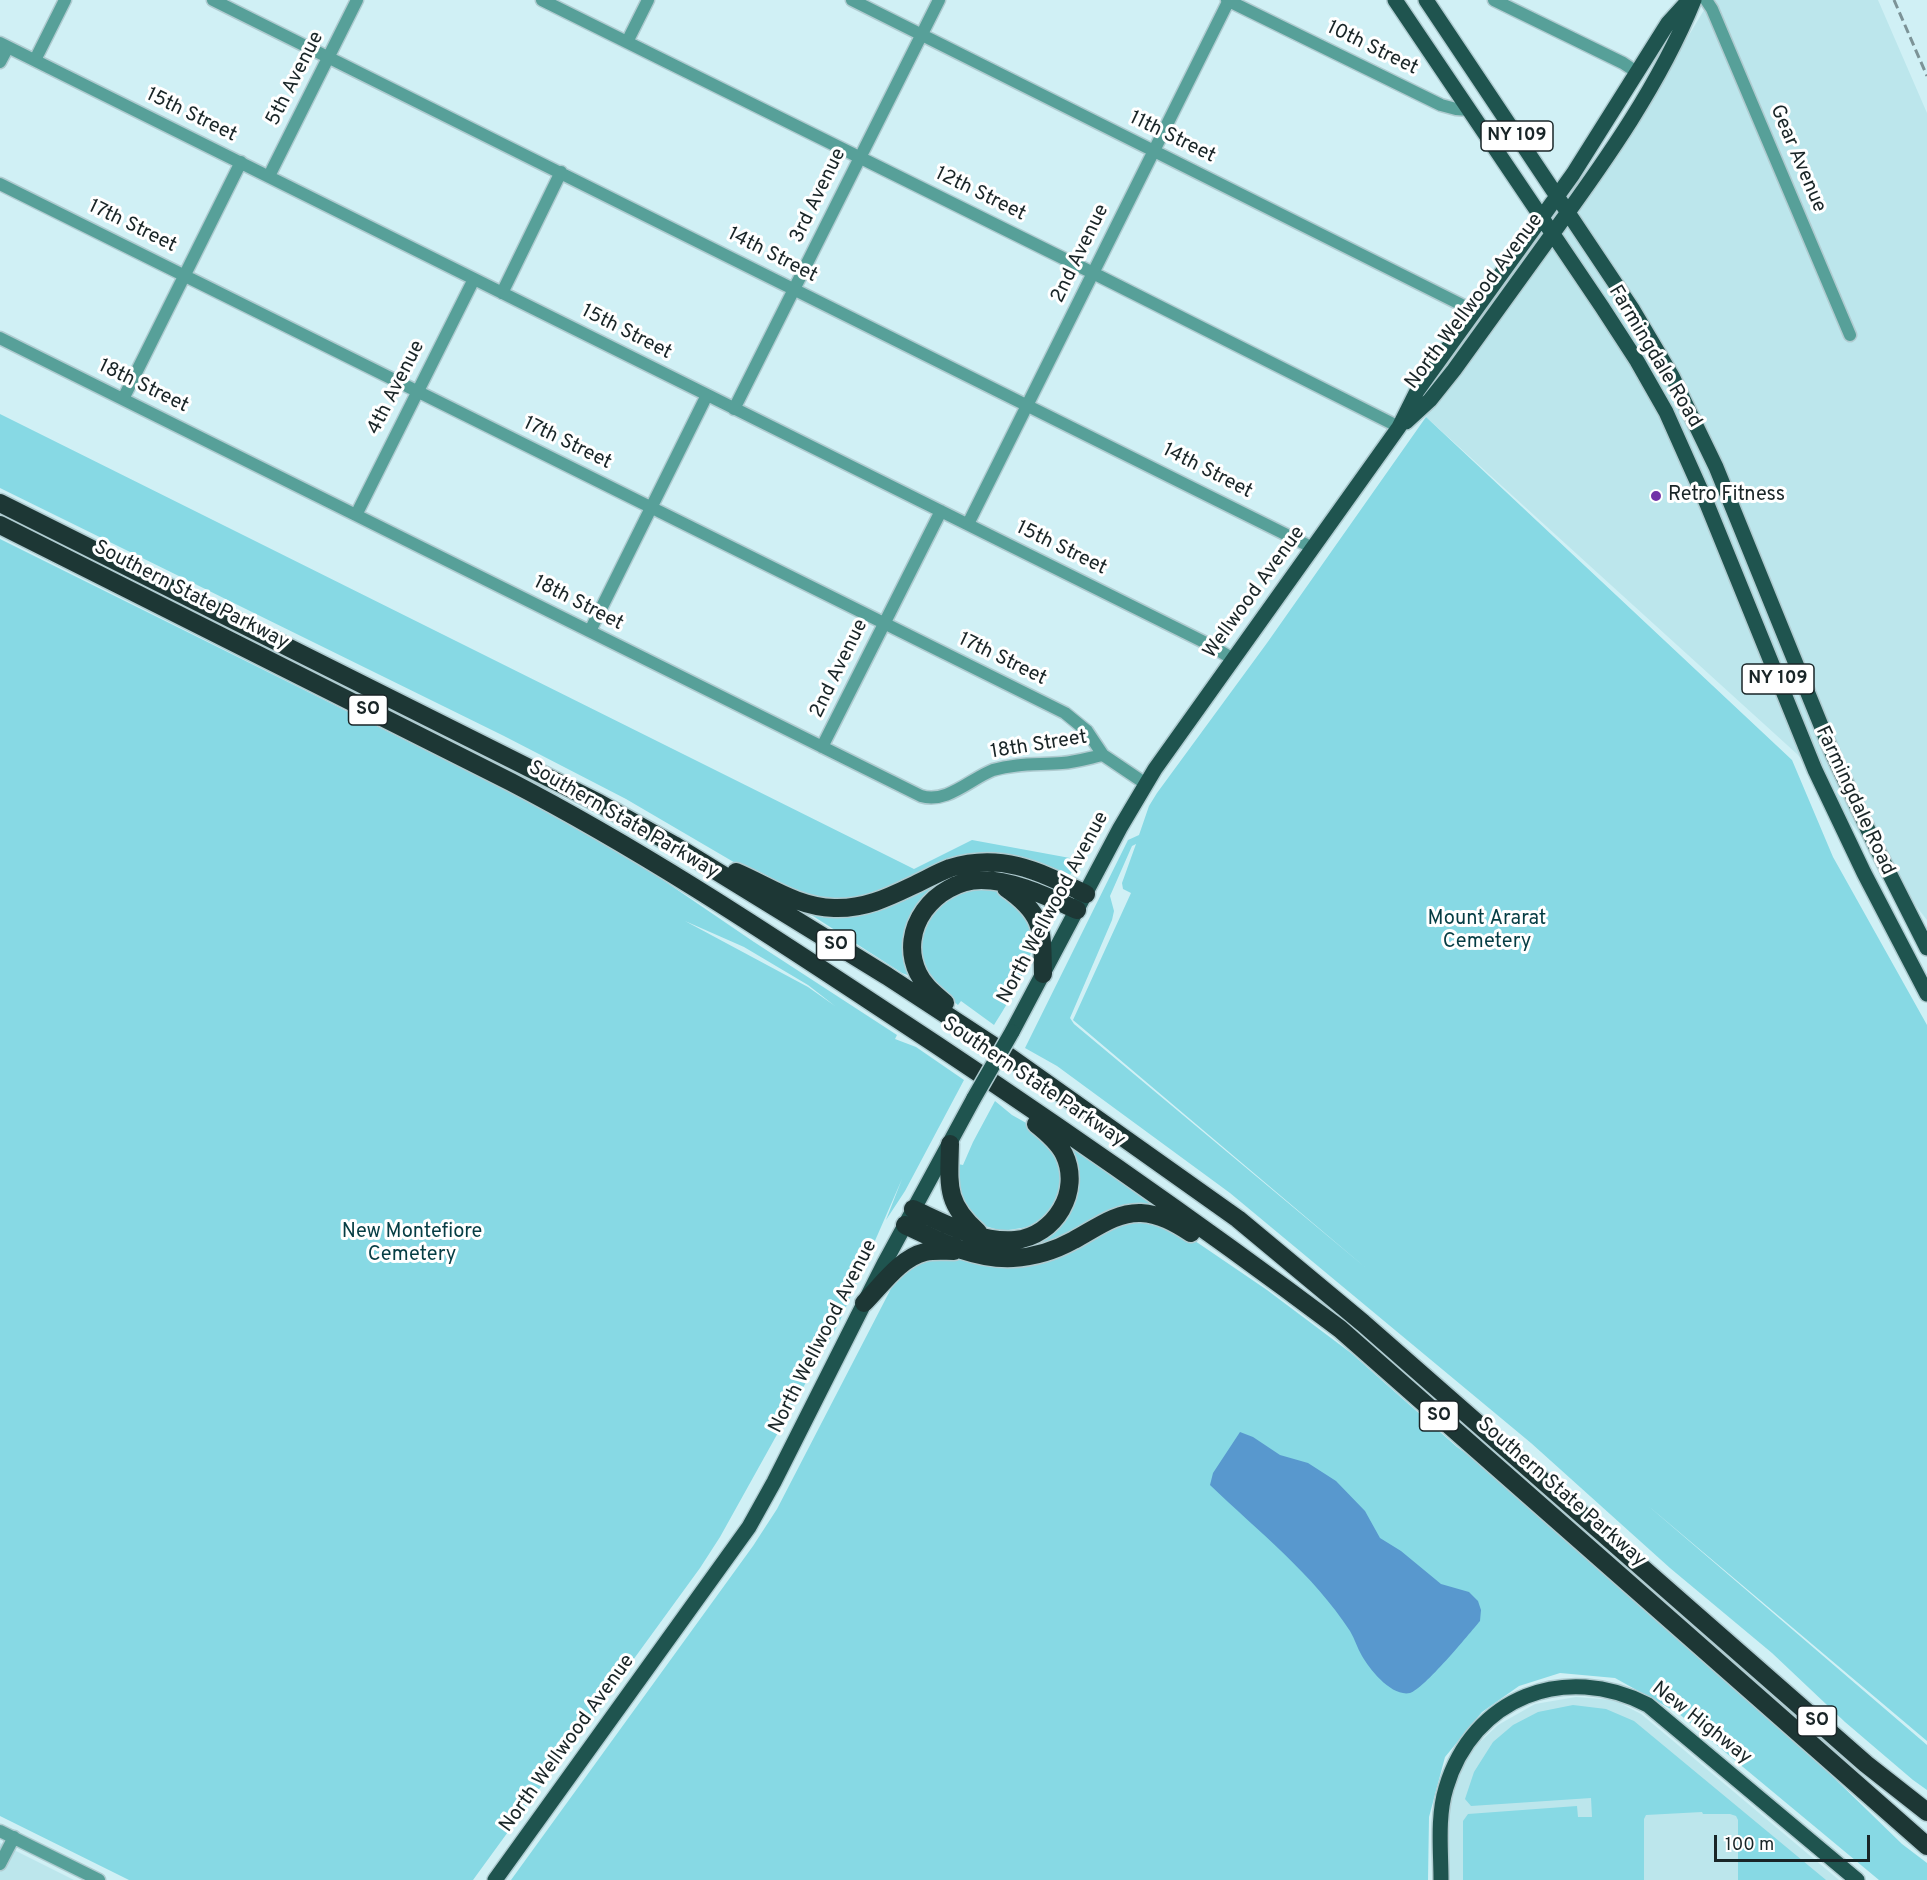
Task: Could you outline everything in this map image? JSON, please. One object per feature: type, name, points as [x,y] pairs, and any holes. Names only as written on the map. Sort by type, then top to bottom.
[{"type":"highway","name":"Southern State Parkway","points":[[0,503],[525,764],[674,844],[887,976],[997,1048],[1114,1129],[1247,1226],[1364,1323],[1866,1764],[1927,1812]]},
{"type":"highway","name":"Southern State Parkway","points":[[0,525],[585,821],[807,959],[963,1062],[1122,1171],[1340,1329],[1927,1846]]},
{"type":"highway","points":[[674,844],[755,880],[786,897],[824,907],[843,908],[868,905],[950,868],[983,862],[1000,862],[1027,867],[1082,902]]},
{"type":"highway","points":[[997,1048],[927,986],[916,968],[912,947],[915,928],[920,916],[939,894],[967,882],[982,880],[1082,902]]},
{"type":"highway","points":[[997,882],[1023,901],[1035,915],[1042,934],[1043,974]]},
{"type":"highway","points":[[909,1217],[984,1238],[1022,1239],[1048,1226],[1065,1204],[1069,1191],[1069,1174],[1065,1156],[1051,1137],[963,1062]]},
{"type":"highway","points":[[950,1144],[949,1183],[954,1202],[965,1220],[984,1238]]},
{"type":"highway","points":[[864,1303],[900,1266],[914,1256],[931,1251],[963,1251],[992,1258],[1034,1255],[1064,1245],[1119,1216],[1139,1213],[1171,1221],[1190,1233],[1242,1256]]},
{"type":"highway","points":[[909,1217],[963,1251]]},
{"type":"main road","name":"Farmingdale Road","points":[[1395,0],[1637,362],[1673,427],[1707,504],[1815,770],[1864,873],[1927,994]]},
{"type":"main road","name":"Farmingdale Road","points":[[1426,0],[1642,324],[1672,376],[1716,467],[1833,755],[1927,948]]},
{"type":"main road","name":"North Wellwood Avenue","points":[[1400,427],[1417,391],[1557,196],[1668,23],[1692,0]]},
{"type":"main road","name":"North Wellwood Avenue","points":[[1400,427],[1430,400],[1481,333],[1620,137],[1682,31],[1692,0]]},
{"type":"main road","name":"Wellwood Avenue","points":[[1146,784],[1400,427]]},
{"type":"main road","name":"North Wellwood Avenue","points":[[495,1880],[749,1527],[909,1217],[1146,784]]},
{"type":"main road","name":"New Highway","points":[[1441,1880],[1442,1816],[1445,1791],[1453,1767],[1467,1742],[1484,1724],[1515,1702],[1552,1689],[1578,1686],[1616,1691],[1648,1705],[1857,1880]]},
{"type":"street","points":[[35,60],[66,0]]},
{"type":"street","name":"14th Street","points":[[213,0],[1313,548]]},
{"type":"street","name":"5th Avenue","points":[[269,176],[357,0]]},
{"type":"street","name":"12th Street","points":[[542,0],[1400,427]]},
{"type":"street","points":[[627,42],[648,0]]},
{"type":"street","name":"11th Street","points":[[852,0],[1474,311]]},
{"type":"street","name":"3rd Avenue","points":[[735,409],[939,0]]},
{"type":"street","name":"10th Street","points":[[1228,0],[1441,105],[1469,110]]},
{"type":"street","name":"2nd Avenue","points":[[968,524],[1228,0]]},
{"type":"street","points":[[1494,0],[1518,5],[1638,73]]},
{"type":"street","name":"Gear Avenue","points":[[1706,0],[1713,9],[1851,335]]},
{"type":"street","points":[[0,62],[4,45]]},
{"type":"street","name":"15th Street","points":[[4,45],[968,524],[1208,644],[1233,659]]},
{"type":"street","points":[[123,399],[241,162]]},
{"type":"street","points":[[502,292],[561,172]]},
{"type":"street","name":"17th Street","points":[[0,184],[1070,717],[1087,731],[1103,755]]},
{"type":"street","name":"4th Avenue","points":[[356,515],[474,279]]},
{"type":"street","name":"18th Street","points":[[0,338],[915,794],[932,798],[946,795],[976,778],[1001,768],[1069,762],[1103,755],[1146,784]]},
{"type":"street","points":[[590,632],[707,395]]},
{"type":"street","name":"2nd Avenue","points":[[822,747],[941,511]]},
{"type":"street","points":[[0,1831],[99,1880]]},
{"type":"street","points":[[0,1864],[14,1838]]},
{"type":"shaded area","points":[[1710,0],[1878,0],[1927,113],[1927,920],[1797,754],[1426,417],[1635,125]]},
{"type":"shaded area","points":[[1240,1432],[1253,1437],[1280,1455],[1308,1463],[1336,1481],[1365,1511],[1380,1538],[1401,1551],[1441,1584],[1469,1592],[1478,1601],[1481,1610],[1480,1621],[1417,1689],[1410,1693],[1403,1693],[1382,1681],[1360,1653],[1350,1631],[1319,1591],[1284,1554],[1210,1485],[1213,1473]]},
{"type":"shaded area","points":[[1576,1697],[1614,1700],[1641,1714],[1839,1880],[1448,1880],[1449,1805],[1467,1754],[1498,1725],[1535,1704]]},
{"type":"shaded area","points":[[0,1843],[74,1880],[0,1880]]},
{"type":"green space","points":[[0,414],[914,869],[972,840],[1070,858],[1082,865],[1070,876],[1016,858],[867,898],[819,901],[761,878],[626,799],[504,736],[0,488]]},
{"type":"green space","name":"Mount Ararat Cemetery","points":[[1426,417],[1792,760],[1833,857],[1927,1025],[1927,1741],[1646,1504],[1927,1745],[1927,1790],[1845,1722],[1772,1653],[1670,1568],[1531,1443],[1230,1193],[1057,1066],[1025,1048],[1128,840],[1139,835],[1149,806],[1157,793],[1267,643]],"holes":[[[1136,844],[1122,883],[1123,889],[1131,893],[1073,1020],[1366,1268],[1074,1024],[1070,1018],[1112,920],[1114,911],[1110,896],[1132,846]]]},
{"type":"green space","name":"New Montefiore Cemetery","points":[[0,539],[562,818],[632,859],[897,1035],[895,1039],[916,1047],[964,1080],[905,1191],[886,1220],[902,1179],[839,1323],[720,1537],[700,1568],[473,1880],[129,1880],[0,1816]],"holes":[[[685,921],[744,947],[808,985],[835,1006],[808,987]]]},
{"type":"green space","points":[[1020,869],[1061,892],[1058,894],[997,874],[919,906],[918,979],[902,973],[802,909],[829,911],[947,873]]},
{"type":"green space","points":[[975,886],[1000,891],[1034,919],[1033,943],[1023,975],[994,1025],[961,1001],[958,1005],[935,986],[923,969],[917,944],[934,906]]},
{"type":"green space","points":[[995,1101],[1028,1124],[1062,1161],[1064,1189],[1049,1214],[1028,1227],[1002,1231],[978,1224],[961,1207],[955,1186],[958,1164],[963,1165]]},
{"type":"green space","points":[[1069,1146],[1158,1206],[1078,1234],[1016,1252],[971,1246],[929,1227],[928,1225],[975,1241],[1058,1222]]},
{"type":"green space","points":[[1120,1221],[1167,1223],[1267,1290],[1351,1353],[1457,1447],[1503,1480],[1797,1742],[1902,1844],[1927,1863],[1927,1880],[1879,1880],[1678,1713],[1615,1678],[1560,1673],[1519,1686],[1482,1712],[1445,1757],[1429,1817],[1428,1880],[511,1880],[753,1546],[777,1509],[896,1279],[910,1263],[935,1255],[1016,1265]]},
{"type":"green space","points":[[1573,1705],[1606,1709],[1634,1721],[1826,1880],[1738,1880],[1738,1820],[1736,1816],[1703,1814],[1702,1812],[1646,1815],[1644,1819],[1644,1880],[1463,1880],[1463,1821],[1468,1814],[1577,1806],[1578,1817],[1592,1817],[1591,1798],[1471,1806],[1465,1799],[1474,1772],[1493,1742],[1513,1725],[1538,1712]]},
{"type":"railway","points":[[1894,0],[1927,76]]},
{"type":"place","name":"Retro Fitness","points":[[1656,496]]}]
